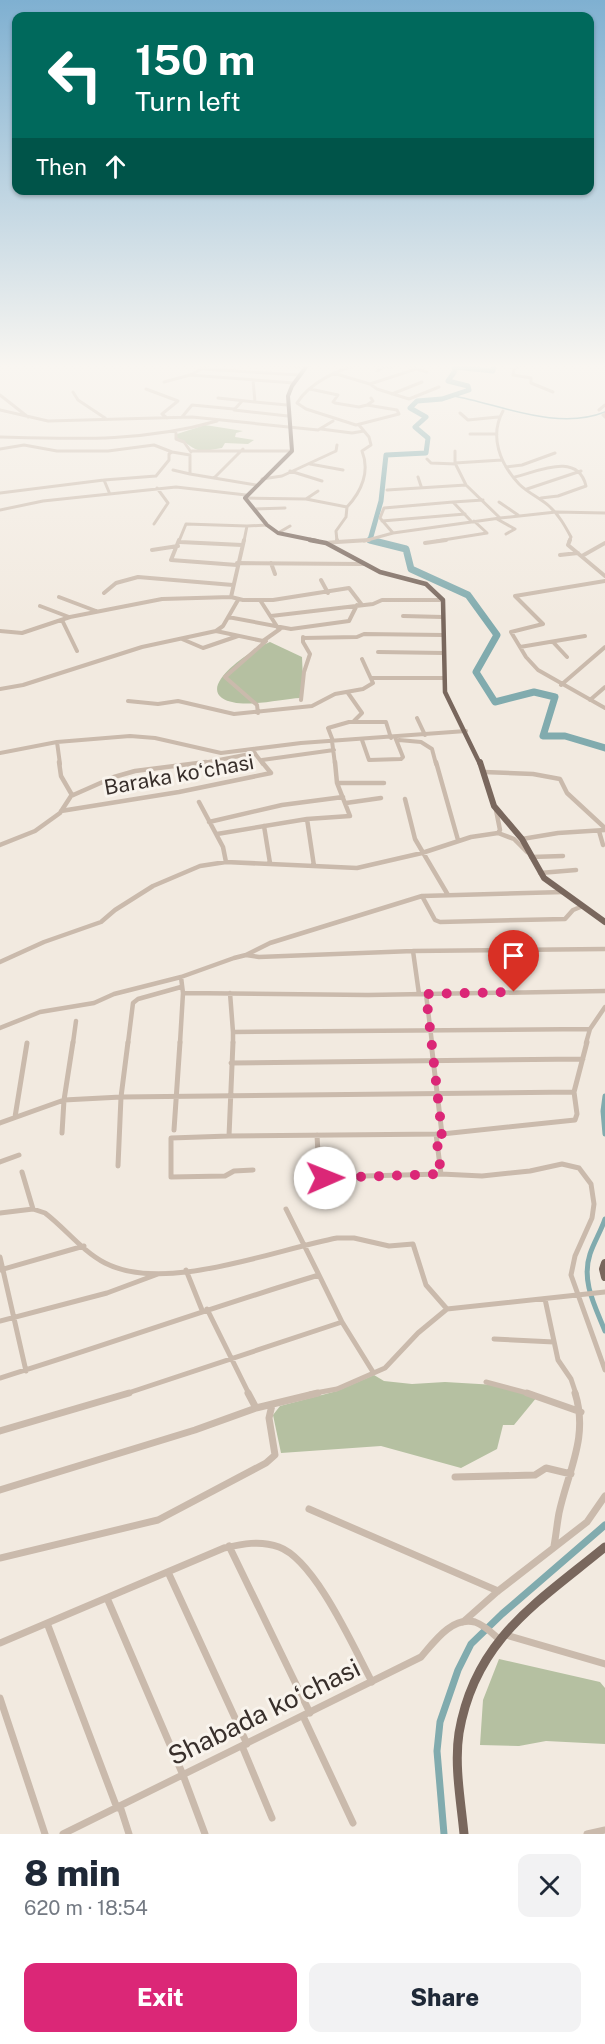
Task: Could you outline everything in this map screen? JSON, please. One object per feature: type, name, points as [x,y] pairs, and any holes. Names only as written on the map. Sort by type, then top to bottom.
[{"type":"main road","points":[[292,451],[246,496],[254,509],[267,525],[279,533],[326,543],[364,564],[393,576],[426,584],[443,600],[444,678],[447,698],[466,731],[484,771],[496,810],[522,839],[540,873],[605,922]]},
{"type":"main road","points":[[605,1263],[605,1277]]},
{"type":"main road","points":[[464,1834],[459,1735],[467,1702],[485,1660],[501,1636],[605,1547]]},
{"type":"street","points":[[44,449],[57,451],[108,451],[127,449]]},
{"type":"street","points":[[163,449],[172,452],[191,453],[243,449],[292,451]]},
{"type":"street","points":[[188,449],[191,453],[190,474]]},
{"type":"street","points":[[214,478],[243,449]]},
{"type":"street","points":[[262,478],[270,479],[308,464],[323,454],[336,451],[336,449]]},
{"type":"street","points":[[337,542],[336,531],[346,517],[347,507],[352,503],[356,491],[362,484],[368,465],[362,451],[366,449]]},
{"type":"street","points":[[499,449],[506,467],[526,489],[541,498],[556,512],[571,537],[568,545],[605,576]]},
{"type":"street","points":[[455,451],[456,463],[466,485],[499,518],[515,530],[506,534]]},
{"type":"street","points":[[0,493],[156,476],[169,460],[169,453],[172,452]]},
{"type":"street","points":[[506,467],[522,465],[555,453]]},
{"type":"street","points":[[427,459],[431,463],[502,460]]},
{"type":"street","points":[[308,464],[343,470]]},
{"type":"street","points":[[515,477],[558,466],[581,471],[586,486],[558,496],[541,498]]},
{"type":"street","points":[[173,470],[256,485]]},
{"type":"street","points":[[290,471],[322,481]]},
{"type":"street","points":[[526,489],[581,471]]},
{"type":"street","points":[[418,477],[421,486]]},
{"type":"street","points":[[430,478],[435,486]]},
{"type":"street","points":[[104,480],[110,492]]},
{"type":"street","points":[[387,490],[421,486],[466,485]]},
{"type":"street","points":[[0,510],[28,503],[157,488],[195,488],[246,496],[306,499],[347,507]]},
{"type":"street","points":[[154,524],[168,503],[157,488]]},
{"type":"street","points":[[306,499],[318,491]]},
{"type":"street","points":[[381,521],[383,509],[386,507],[483,501]]},
{"type":"street","points":[[425,543],[487,533],[453,502]]},
{"type":"street","points":[[499,502],[518,515]]},
{"type":"street","points":[[254,509],[285,508]]},
{"type":"street","points":[[326,543],[365,541],[393,533],[518,515],[556,512],[605,513]]},
{"type":"street","points":[[381,521],[465,514]]},
{"type":"street","points":[[381,521],[393,533]]},
{"type":"street","points":[[267,525],[186,524],[171,560],[237,564],[364,564]]},
{"type":"street","points":[[231,597],[247,526]]},
{"type":"street","points":[[279,533],[290,526]]},
{"type":"street","points":[[582,556],[605,543]]},
{"type":"street","points":[[152,550],[179,544],[242,545]]},
{"type":"street","points":[[560,555],[578,553]]},
{"type":"street","points":[[271,563],[275,574]]},
{"type":"street","points":[[331,564],[332,570]]},
{"type":"street","points":[[104,593],[116,583],[138,577],[233,585]]},
{"type":"street","points":[[321,580],[328,592]]},
{"type":"street","points":[[605,581],[513,595],[543,624],[511,632],[538,670],[605,708]]},
{"type":"street","points":[[0,631],[22,633],[70,617],[162,599],[231,597],[238,600],[260,600],[349,588],[360,605]]},
{"type":"street","points":[[59,597],[98,611]]},
{"type":"street","points":[[0,689],[23,685],[142,648],[216,631],[223,626],[238,600]]},
{"type":"street","points":[[260,600],[279,628]]},
{"type":"street","points":[[271,616],[376,604],[384,600],[443,600]]},
{"type":"street","points":[[228,617],[279,628],[304,629],[349,621],[360,605]]},
{"type":"street","points":[[40,606],[70,617]]},
{"type":"street","points":[[403,616],[443,617]]},
{"type":"street","points":[[62,620],[77,651]]},
{"type":"street","points":[[258,713],[257,705],[225,677],[279,628]]},
{"type":"street","points":[[301,700],[304,672],[310,654],[303,638],[304,629]]},
{"type":"street","points":[[216,631],[266,641]]},
{"type":"street","points":[[303,638],[357,637],[364,634],[443,635]]},
{"type":"street","points":[[182,639],[203,648],[238,636]]},
{"type":"street","points":[[520,647],[585,636]]},
{"type":"street","points":[[553,642],[567,657]]},
{"type":"street","points":[[561,685],[605,647]]},
{"type":"street","points":[[378,652],[444,653]]},
{"type":"street","points":[[128,701],[158,704],[178,701],[229,713],[258,713],[317,705],[331,696],[371,686],[373,683],[362,659]]},
{"type":"street","points":[[370,678],[444,678]]},
{"type":"street","points":[[590,700],[605,687]]},
{"type":"street","points":[[348,693],[362,713],[352,722]]},
{"type":"street","points":[[417,718],[425,735]]},
{"type":"street","points":[[217,834],[307,819],[347,817],[350,814],[337,783],[334,750],[328,728],[338,723],[386,722],[403,759],[371,760],[367,758],[362,740]]},
{"type":"street","points":[[0,753],[57,742],[140,736],[212,753],[466,731]]},
{"type":"street","points":[[394,738],[421,742],[432,749],[458,840]]},
{"type":"street","points":[[57,742],[61,776],[72,795]]},
{"type":"street","points":[[262,760],[334,750]]},
{"type":"street","points":[[0,845],[34,831],[61,811],[72,795],[125,773],[186,766],[253,751]]},
{"type":"street","name":"Baraka koʻchasi","points":[[61,811],[179,792],[271,773],[253,751]]},
{"type":"street","points":[[484,771],[533,774],[560,779],[567,793],[605,829],[522,839]]},
{"type":"street","points":[[337,783],[384,783]]},
{"type":"street","points":[[209,822],[282,805],[343,797]]},
{"type":"street","points":[[346,803],[381,798]]},
{"type":"street","points":[[405,799],[410,827],[418,849],[448,895]]},
{"type":"street","name":"Baraka koʻchasi","points":[[199,802],[217,834],[226,862]]},
{"type":"street","points":[[496,810],[500,830],[498,833]]},
{"type":"street","points":[[307,819],[314,866]]},
{"type":"street","points":[[264,826],[270,863]]},
{"type":"street","points":[[599,831],[603,844]]},
{"type":"street","points":[[0,962],[44,942],[101,922],[115,910],[163,881],[200,866],[226,862],[357,868],[422,853],[458,840],[498,833],[514,838],[531,856],[563,856]]},
{"type":"street","points":[[540,873],[576,870]]},
{"type":"street","points":[[0,1028],[40,1012],[94,1003],[114,994],[182,977],[246,955],[270,943],[422,896],[564,892]]},
{"type":"street","points":[[422,896],[435,920],[441,922],[565,919],[573,910],[583,906]]},
{"type":"street","points":[[246,955],[259,957],[413,951],[605,949]]},
{"type":"street","points":[[413,951],[431,1031],[435,1061],[441,1174]]},
{"type":"street","points":[[174,1130],[183,993],[182,977]]},
{"type":"street","points":[[118,1166],[121,1096],[133,1003],[138,999],[181,987]]},
{"type":"street","points":[[183,993],[604,992]]},
{"type":"street","points":[[229,1136],[233,1032],[230,993]]},
{"type":"street","points":[[253,1170],[234,1171],[225,1176],[171,1177],[171,1138],[439,1134],[575,1120],[577,1114],[574,1092],[590,1029],[605,1007]]},
{"type":"street","points":[[62,1133],[64,1100],[76,1021]]},
{"type":"street","points":[[233,1032],[590,1029]]},
{"type":"street","points":[[15,1117],[27,1043]]},
{"type":"street","points":[[231,1063],[583,1059]]},
{"type":"street","points":[[0,1123],[64,1100],[121,1096],[574,1092]]},
{"type":"street","points":[[316,1136],[319,1172],[325,1178],[506,1174],[562,1164],[579,1168],[591,1184],[594,1204],[592,1218],[575,1256],[571,1275],[605,1371]]},
{"type":"street","points":[[0,1162],[19,1155]]},
{"type":"street","points":[[22,1172],[33,1209]]},
{"type":"street","points":[[0,1213],[33,1209],[54,1219],[103,1262],[117,1269],[162,1273],[248,1260],[340,1237],[359,1238],[383,1246],[413,1244],[426,1285],[447,1309]]},
{"type":"street","points":[[286,1209],[342,1322],[373,1372]]},
{"type":"street","points":[[2,1269],[84,1246]]},
{"type":"street","points":[[0,1257],[26,1371]]},
{"type":"street","points":[[186,1270],[233,1358],[256,1408]]},
{"type":"street","points":[[0,1320],[107,1293],[162,1273]]},
{"type":"street","points":[[0,1378],[141,1334],[205,1309],[319,1275]]},
{"type":"street","points":[[0,1490],[195,1430],[289,1398],[337,1389],[385,1368],[418,1333],[447,1309],[604,1292]]},
{"type":"street","points":[[545,1299],[558,1360],[571,1379],[581,1412],[574,1466],[559,1512],[554,1546]]},
{"type":"street","points":[[0,1431],[108,1400],[342,1322]]},
{"type":"street","points":[[494,1339],[554,1342]]},
{"type":"street","points":[[486,1382],[517,1388],[556,1405],[581,1412]]},
{"type":"street","points":[[0,1558],[158,1520],[266,1463],[275,1455],[269,1418],[272,1405]]},
{"type":"street","points":[[455,1477],[535,1475],[546,1468],[571,1474]]},
{"type":"street","name":"Shabada koʻchasi","points":[[63,1834],[421,1657],[445,1629],[463,1622],[498,1591],[587,1522],[605,1496]]},
{"type":"street","points":[[309,1509],[498,1591]]},
{"type":"street","points":[[0,1643],[229,1546],[255,1541],[283,1548],[301,1560],[314,1578],[372,1682]]},
{"type":"street","points":[[229,1546],[353,1823]]},
{"type":"street","points":[[168,1572],[245,1745],[273,1818]]},
{"type":"street","points":[[107,1598],[183,1775],[205,1834]]},
{"type":"street","points":[[463,1622],[476,1622],[501,1636],[605,1664]]},
{"type":"street","points":[[47,1623],[129,1834]]},
{"type":"street","points":[[0,1698],[45,1834]]},
{"type":"street","points":[[587,1834],[605,1830]]},
{"type":"green space","points":[[194,449],[218,449],[204,451]]},
{"type":"green space","points":[[270,642],[302,657],[303,680],[300,698],[249,704],[222,698],[217,691],[224,674],[254,650]]},
{"type":"green space","points":[[374,1375],[384,1381],[412,1384],[445,1382],[496,1385],[537,1397],[514,1425],[503,1425],[497,1449],[461,1468],[381,1446],[281,1453],[273,1415],[280,1406],[337,1391]]},
{"type":"green space","points":[[499,1659],[600,1682],[605,1688],[605,1744],[546,1741],[519,1746],[480,1745],[483,1700]]},
{"type":"waterway","points":[[370,540],[381,501],[386,455],[426,453],[427,449]]},
{"type":"waterway","points":[[370,540],[375,541]]},
{"type":"waterway","points":[[370,540],[406,549],[411,569],[468,595],[497,635],[476,672],[495,702],[534,692],[555,697],[543,736],[565,736],[605,748]]},
{"type":"waterway","points":[[605,1096],[603,1111],[605,1134]]},
{"type":"waterway","points":[[605,1219],[590,1254],[587,1274],[593,1303],[605,1331]]},
{"type":"waterway","points":[[444,1834],[437,1751],[440,1722],[458,1670],[471,1644],[502,1614],[605,1525]]},
{"type":"route","points":[[325,1178],[441,1174],[436,1134],[442,1134],[426,994],[514,992]]}]
